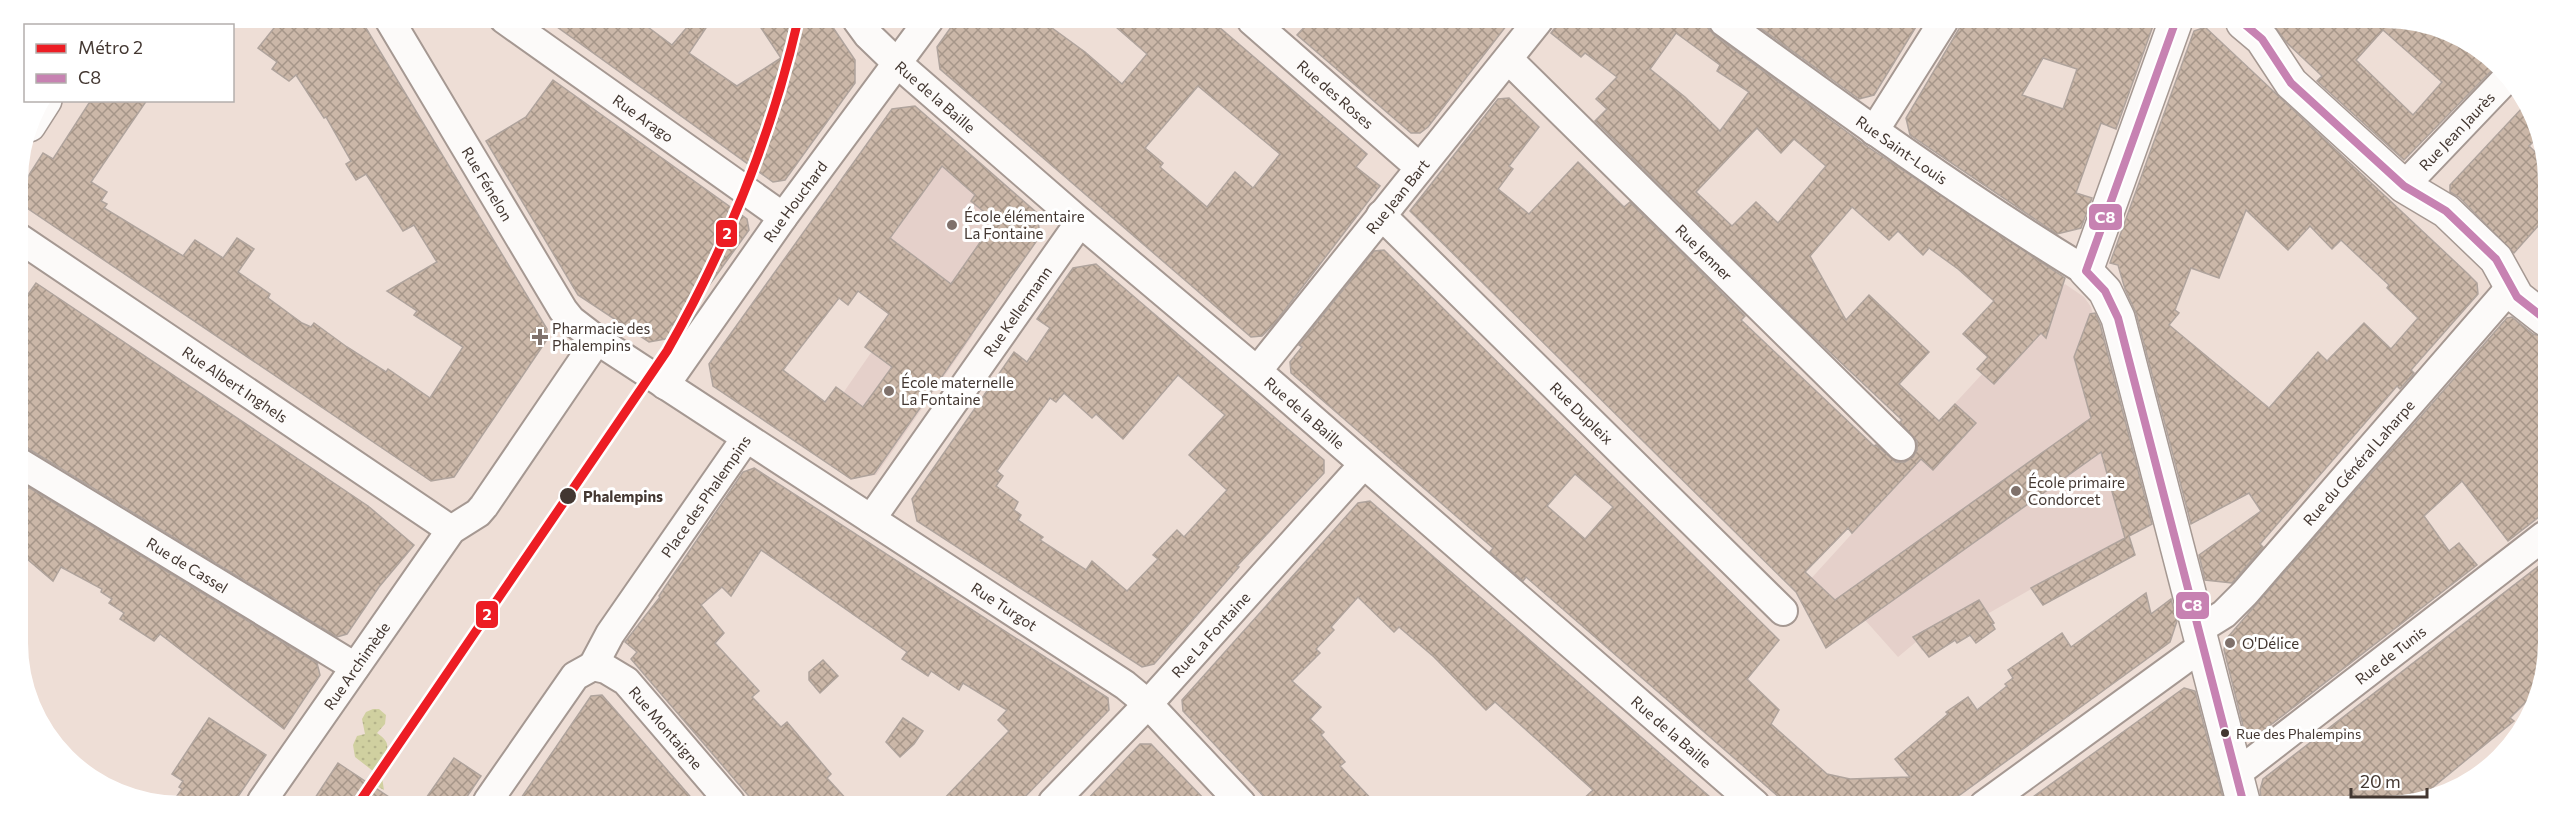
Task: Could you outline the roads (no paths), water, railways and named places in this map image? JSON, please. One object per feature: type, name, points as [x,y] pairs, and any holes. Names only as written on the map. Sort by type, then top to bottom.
[{"type":"street","name":"Rue Fénelon","points":[[395,28],[563,310],[571,320],[597,340]]},
{"type":"street","name":"Rue Arago","points":[[517,28],[783,218]]},
{"type":"street","name":"Rue de la Baille","points":[[863,28],[897,63],[1080,222],[1257,371],[1745,795]]},
{"type":"street","name":"Rue Houchard","points":[[665,385],[783,218],[923,28]]},
{"type":"street","name":"Rue des Roses","points":[[1265,28],[1419,167]]},
{"type":"street","name":"Rue Jean Bart","points":[[1257,371],[1533,28]]},
{"type":"street","name":"Rue Saint-Louis","points":[[1732,28],[1874,131],[2032,238],[2086,271]]},
{"type":"street","points":[[1874,131],[1939,28]]},
{"type":"street","points":[[2173,28],[2086,271],[2105,291],[2118,318],[2241,795]]},
{"type":"street","points":[[2249,28],[2262,39],[2291,83],[2404,186],[2437,204],[2491,253],[2510,288],[2517,297],[2538,314]]},
{"type":"street","name":"Rue Jenner","points":[[1509,60],[1901,446]]},
{"type":"street","name":"Rue Jean Jaurès","points":[[2404,186],[2502,83]]},
{"type":"street","name":"Rue Dupleix","points":[[1381,215],[1783,611]]},
{"type":"street","name":"Rue Kellermann","points":[[871,519],[1080,222]]},
{"type":"street","name":"Rue Albert Inghels","points":[[29,245],[451,530]]},
{"type":"street","name":"Rue du Général Laharpe","points":[[2202,637],[2245,593],[2510,288]]},
{"type":"street","name":"Place des Phalempins","points":[[593,666],[610,634],[746,438],[597,340]]},
{"type":"street","points":[[451,530],[478,513],[484,506],[597,340]]},
{"type":"street","name":"Rue Turgot","points":[[746,438],[1125,685],[1148,704],[1234,796]]},
{"type":"street","name":"Rue La Fontaine","points":[[1059,796],[1148,704],[1363,465]]},
{"type":"street","name":"Rue de Cassel","points":[[28,468],[355,667]]},
{"type":"street","name":"Rue Archimède","points":[[265,796],[451,530]]},
{"type":"street","name":"Rue de Tunis","points":[[2236,774],[2538,541]]},
{"type":"street","points":[[1997,795],[2202,637]]},
{"type":"street","points":[[492,796],[575,676],[593,666]]},
{"type":"street","name":"Rue Montaigne","points":[[593,666],[606,669],[626,681],[725,796]]},
{"type":"metro line","name":"2","points":[[363,796],[667,351],[709,272],[745,190],[775,107],[796,28]]},
{"type":"place","name":"École élémentaire La Fontaine","points":[[952,225]]},
{"type":"place","name":"Pharmacie des Phalempins","points":[[540,337]]},
{"type":"place","name":"École maternelle La Fontaine","points":[[889,391]]},
{"type":"place","name":"École primaire Condorcet","points":[[2016,491]]},
{"type":"place","name":"Phalempins","points":[[568,496]]},
{"type":"place","name":"O'Délice","points":[[2230,643]]},
{"type":"place","name":"Rue des Phalempins","points":[[2225,733]]}]
